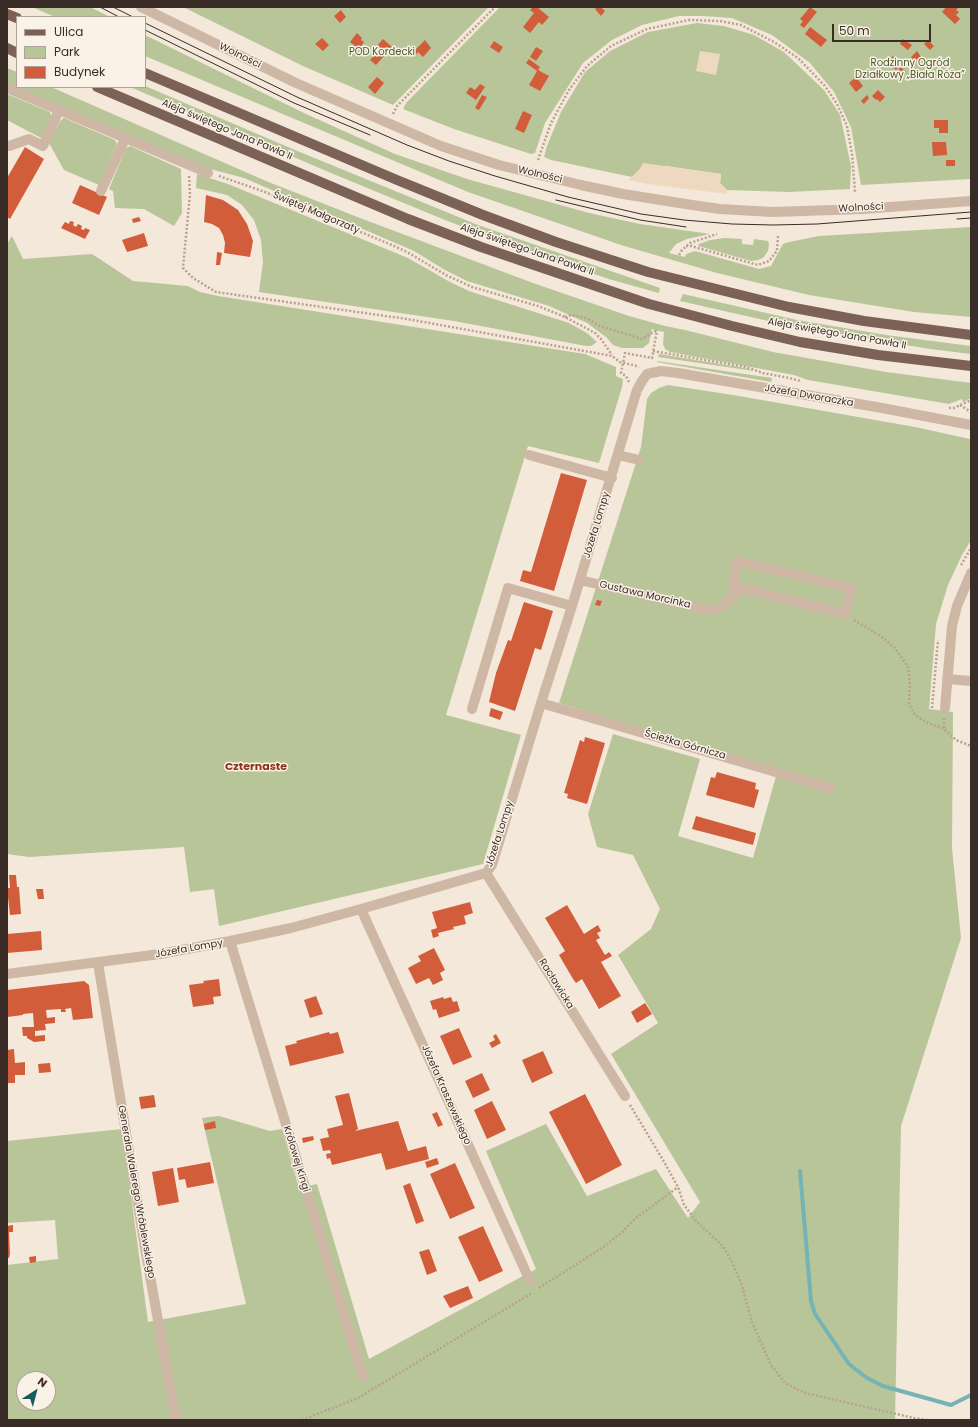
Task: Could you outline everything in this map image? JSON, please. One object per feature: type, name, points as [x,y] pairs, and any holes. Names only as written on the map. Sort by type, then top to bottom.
[{"type":"main road","points":[[7,48],[16,52]]},
{"type":"main road","name":"Aleja świętego Jana Pawła II","points":[[146,73],[396,180],[469,209],[556,242],[648,272],[789,307],[864,321],[971,335]]},
{"type":"main road","name":"Aleja świętego Jana Pawła II","points":[[98,88],[408,219],[488,250],[649,304],[800,342],[878,355],[971,366]]},
{"type":"street","name":"Wolności","points":[[141,7],[296,84],[441,146],[499,165],[581,185],[623,194],[720,209],[773,212],[864,209],[971,202]]},
{"type":"street","points":[[7,88],[188,166],[208,173]]},
{"type":"street","points":[[8,146],[29,139],[42,146],[59,110]]},
{"type":"street","points":[[101,191],[125,139]]},
{"type":"street","name":"Józefa Dworaczka","points":[[647,374],[661,371],[678,373],[882,408],[971,426]]},
{"type":"street","name":"Józefa Lompy","points":[[7,974],[98,963],[230,942],[291,928],[486,873],[492,864],[612,478],[637,390],[647,374]]},
{"type":"street","points":[[529,455],[612,478]]},
{"type":"street","points":[[618,455],[639,460]]},
{"type":"street","points":[[737,561],[852,588],[845,614],[733,586],[737,561]]},
{"type":"street","points":[[945,708],[952,626],[957,606],[971,573]]},
{"type":"street","name":"Gustawa Morcinka","points":[[580,580],[710,610],[721,607],[741,588]]},
{"type":"street","points":[[472,710],[508,588],[572,606]]},
{"type":"street","points":[[947,679],[971,681]]},
{"type":"street","name":"Ścieżka Górnicza","points":[[541,703],[830,788]]},
{"type":"street","name":"Racławicka","points":[[486,873],[625,1096]]},
{"type":"street","name":"Józefa Kraszewskiego","points":[[361,909],[530,1281]]},
{"type":"street","name":"Królowej Kingi","points":[[230,942],[363,1377]]},
{"type":"street","name":"Generała Walerego Wróblewskiego","points":[[98,963],[146,1254],[176,1420]]},
{"type":"path","points":[[395,111],[397,106],[495,7]]},
{"type":"path","points":[[538,160],[551,123],[569,90],[587,66],[611,46],[647,28],[689,20],[720,21],[741,25],[774,42],[798,58],[825,86],[837,104],[847,126],[852,154],[855,192]]},
{"type":"path","points":[[188,166],[190,194],[183,268],[193,278],[216,292],[407,319],[612,356],[620,362],[637,366],[647,374]]},
{"type":"path","name":"Świętej Małgorzaty","points":[[208,173],[265,192],[394,246],[446,275],[472,287],[538,306],[565,317],[595,333],[601,339],[612,356]]},
{"type":"path","points":[[679,255],[690,243],[717,234]]},
{"type":"path","points":[[686,246],[691,246],[758,265],[769,262],[777,251],[778,236]]},
{"type":"path","points":[[565,317],[571,315],[586,318],[600,326],[642,339],[658,330]]},
{"type":"path","points":[[653,351],[746,367],[763,373]]},
{"type":"path","points":[[971,400],[960,405],[971,412]]},
{"type":"path","points":[[845,614],[879,635],[894,647],[908,667],[910,682],[909,704],[915,715],[944,730],[956,740],[971,746]]},
{"type":"path","points":[[944,730],[945,708]]},
{"type":"path","points":[[625,1096],[640,1123],[664,1160],[678,1187],[684,1205],[697,1222],[723,1246],[732,1262],[741,1283],[752,1322],[771,1365],[785,1382],[805,1393],[927,1420]]},
{"type":"path","points":[[302,1420],[358,1398],[558,1277],[605,1246],[636,1218],[678,1187]]},
{"type":"green space","points":[[32,7],[90,7],[108,16],[53,16]]},
{"type":"green space","name":"POD Kordecki","points":[[183,7],[489,7],[393,105],[303,66]]},
{"type":"green space","name":"Rodzinny Ogród Działkowy „Biała Róża”","points":[[500,7],[971,7],[971,179],[861,185],[851,127],[834,92],[810,63],[772,35],[732,18],[679,16],[642,25],[612,40],[583,63],[545,123],[535,153],[531,154],[454,129],[403,109],[406,103]]},
{"type":"green space","points":[[697,23],[724,26],[754,35],[784,52],[824,90],[840,115],[851,166],[850,189],[789,192],[727,190],[720,183],[721,174],[666,166],[639,170],[632,177],[551,160],[544,157],[561,112],[585,72],[610,51],[648,32]]},
{"type":"green space","points":[[146,35],[306,114],[395,154],[467,179],[589,213],[640,224],[710,234],[687,239],[676,244],[669,253],[685,257],[686,254],[695,251],[759,269],[771,266],[783,244],[819,236],[971,227],[971,317],[914,312],[809,295],[717,273],[621,245],[468,192],[146,56]]},
{"type":"green space","points":[[7,68],[16,72],[16,87],[7,83]]},
{"type":"green space","points":[[146,86],[295,150],[478,225],[660,288],[659,293],[612,280],[531,253],[445,220],[132,88],[146,88]]},
{"type":"green space","points":[[19,88],[53,88],[266,181],[533,283],[629,316],[773,352],[886,372],[971,383],[971,398],[963,402],[962,399],[949,404],[808,380],[794,375],[670,352],[665,349],[663,344],[664,332],[652,329],[649,343],[643,348],[622,348],[613,345],[606,337],[587,323],[549,306],[467,281],[445,270],[414,251],[244,178],[210,169]]},
{"type":"green space","points":[[7,94],[50,112],[52,118],[43,139],[7,120]]},
{"type":"green space","points":[[64,118],[115,140],[117,144],[99,185],[64,170],[49,143],[60,121]]},
{"type":"green space","points":[[130,146],[181,169],[182,213],[174,226],[144,209],[115,208],[113,191],[109,189],[126,148]]},
{"type":"green space","points":[[197,174],[228,184],[408,258],[469,291],[569,323],[587,333],[597,342],[591,346],[586,346],[454,321],[259,292],[263,262],[261,240],[254,220],[242,205],[227,195],[196,188]]},
{"type":"green space","points":[[12,236],[23,259],[92,254],[133,281],[188,286],[200,292],[218,296],[585,354],[616,367],[616,376],[623,379],[622,387],[599,463],[528,446],[446,715],[521,735],[483,864],[219,926],[214,889],[190,892],[184,847],[29,857],[7,854],[7,244]]},
{"type":"green space","points":[[725,238],[742,239],[742,244],[753,245],[754,239],[768,241],[768,251],[763,258],[751,261],[698,246],[699,244],[710,240]]},
{"type":"green space","points":[[683,294],[797,320],[886,335],[971,346],[971,354],[930,349],[795,327],[680,301]]},
{"type":"green space","points":[[659,354],[745,368],[754,371],[658,357]]},
{"type":"green space","points":[[657,361],[772,378],[771,382]]},
{"type":"green space","points":[[668,385],[915,427],[970,439],[971,540],[948,585],[936,624],[929,709],[953,712],[952,848],[961,938],[901,1126],[895,1420],[7,1420],[7,1265],[58,1259],[55,1220],[7,1223],[7,1141],[122,1129],[148,1322],[246,1304],[202,1118],[219,1116],[270,1131],[282,1129],[299,1188],[317,1184],[369,1359],[536,1269],[486,1151],[546,1124],[587,1196],[656,1169],[688,1218],[700,1202],[611,1054],[658,1023],[618,955],[651,929],[660,909],[633,855],[597,847],[588,814],[613,734],[700,759],[678,836],[753,858],[778,769],[559,703],[641,447],[647,399],[651,393]]},
{"type":"shaded area","points":[[700,51],[720,54],[716,75],[696,71]]},
{"type":"shaded area","points":[[643,163],[721,174],[720,183],[727,190],[727,194],[628,180],[639,170]]},
{"type":"building","points":[[533,7],[537,7],[549,17],[542,25],[539,22],[530,33],[523,27],[534,13],[530,10]]},
{"type":"building","points":[[597,7],[601,7],[605,11],[601,16],[595,9]]},
{"type":"building","points":[[810,7],[817,12],[804,28],[800,25],[803,21],[800,19]]},
{"type":"building","points":[[946,7],[959,7],[956,10],[959,12],[956,15],[960,19],[955,24],[942,12]]},
{"type":"building","points":[[341,10],[346,17],[340,23],[334,16]]},
{"type":"building","points":[[810,27],[827,40],[821,47],[805,34]]},
{"type":"building","points":[[357,33],[364,42],[359,49],[350,42]]},
{"type":"building","points":[[322,38],[329,45],[323,51],[315,44]]},
{"type":"building","points":[[383,39],[392,47],[376,65],[370,60],[379,50],[376,47]]},
{"type":"building","points":[[903,39],[912,45],[908,50],[900,44]]},
{"type":"building","points":[[425,40],[431,48],[423,57],[418,52],[414,57],[411,54]]},
{"type":"building","points":[[928,40],[934,46],[930,50],[924,44]]},
{"type":"building","points":[[494,41],[503,47],[499,53],[490,47]]},
{"type":"building","points":[[536,47],[543,51],[536,61],[530,57]]},
{"type":"building","points":[[917,51],[921,57],[915,62],[911,57]]},
{"type":"building","points":[[893,56],[901,64],[896,70],[887,62]]},
{"type":"building","points":[[529,59],[540,67],[538,70],[549,76],[540,91],[529,85],[537,71],[526,63]]},
{"type":"building","points":[[901,67],[906,72],[902,77],[897,71]]},
{"type":"building","points":[[377,77],[384,83],[375,94],[368,87]]},
{"type":"building","points":[[856,77],[863,86],[856,92],[849,83]]},
{"type":"building","points":[[480,84],[485,87],[476,100],[466,93],[470,87],[475,90]]},
{"type":"building","points":[[878,90],[885,97],[880,102],[872,96]]},
{"type":"building","points":[[482,95],[487,97],[479,110],[475,108]]},
{"type":"building","points":[[867,95],[869,98],[864,104],[861,101]]},
{"type":"building","points":[[523,111],[532,115],[524,133],[515,129]]},
{"type":"building","points":[[934,120],[948,120],[948,133],[939,133],[939,128],[934,128]]},
{"type":"building","points":[[932,142],[946,142],[947,155],[933,156]]},
{"type":"building","points":[[25,147],[44,159],[10,219],[7,217],[7,178]]},
{"type":"building","points":[[946,160],[955,160],[955,166],[946,166]]},
{"type":"building","points":[[80,185],[107,197],[99,215],[72,203]]},
{"type":"building","points":[[206,195],[223,200],[238,210],[247,224],[253,241],[250,257],[224,253],[225,243],[219,228],[204,222]]},
{"type":"building","points":[[139,217],[141,221],[133,223],[132,219]]},
{"type":"building","points":[[70,221],[74,222],[73,225],[76,227],[78,224],[82,226],[81,229],[84,230],[85,228],[90,230],[85,239],[61,228],[65,222],[69,224]]},
{"type":"building","points":[[144,233],[148,246],[127,252],[122,240]]},
{"type":"building","points":[[217,252],[222,253],[220,265],[216,265]]},
{"type":"building","points":[[561,473],[587,480],[554,591],[520,581],[523,570],[531,572]]},
{"type":"building","points":[[597,600],[602,601],[600,606],[595,605]]},
{"type":"building","points":[[524,602],[553,611],[541,650],[535,648],[515,711],[489,702],[496,673],[508,640],[511,641]]},
{"type":"building","points":[[491,708],[503,712],[500,720],[489,716]]},
{"type":"building","points":[[585,737],[605,743],[587,804],[567,798],[568,794],[564,793],[580,740],[584,742]]},
{"type":"building","points":[[717,772],[756,783],[755,789],[759,790],[754,808],[706,795],[711,777],[715,778]]},
{"type":"building","points":[[696,816],[756,833],[753,845],[692,829]]},
{"type":"building","points":[[9,875],[16,875],[17,887],[19,887],[21,914],[10,915],[7,888],[10,888]]},
{"type":"building","points":[[36,889],[43,889],[44,899],[38,899]]},
{"type":"building","points":[[470,902],[473,913],[464,916],[466,924],[438,933],[439,936],[433,938],[431,930],[437,928],[432,912]]},
{"type":"building","points":[[567,905],[584,934],[598,925],[601,931],[597,933],[600,938],[596,940],[605,955],[609,952],[612,956],[601,962],[621,996],[599,1009],[582,979],[576,983],[573,979],[559,955],[565,951],[545,918]]},
{"type":"building","points":[[41,931],[42,950],[7,953],[7,934]]},
{"type":"building","points":[[434,948],[445,970],[440,973],[443,980],[433,985],[429,978],[416,984],[408,968],[421,961],[418,956]]},
{"type":"building","points":[[219,979],[221,996],[213,997],[214,1004],[193,1007],[189,985]]},
{"type":"building","points":[[84,981],[89,985],[93,1018],[73,1020],[71,1008],[65,1009],[66,1012],[61,1012],[61,1009],[46,1010],[47,1018],[55,1017],[55,1023],[45,1024],[46,1030],[35,1031],[35,1036],[45,1035],[45,1041],[34,1042],[27,1038],[27,1036],[23,1036],[22,1027],[34,1027],[33,1013],[7,1017],[7,990]]},
{"type":"building","points":[[316,996],[323,1014],[310,1018],[304,1000]]},
{"type":"building","points":[[443,997],[444,999],[451,997],[453,1002],[457,1001],[460,1011],[439,1018],[436,1009],[433,1010],[430,1001]]},
{"type":"building","points":[[645,1003],[652,1014],[637,1023],[631,1012]]},
{"type":"building","points":[[459,1028],[472,1057],[453,1065],[440,1036]]},
{"type":"building","points":[[329,1032],[330,1034],[338,1032],[344,1053],[290,1066],[285,1046],[297,1043],[296,1041]]},
{"type":"building","points":[[496,1034],[501,1043],[492,1048],[489,1043],[495,1040],[493,1036]]},
{"type":"building","points":[[14,1049],[15,1063],[25,1062],[25,1075],[15,1075],[15,1083],[7,1083],[7,1050]]},
{"type":"building","points":[[543,1051],[553,1073],[532,1083],[522,1060]]},
{"type":"building","points":[[50,1063],[51,1072],[39,1073],[38,1064]]},
{"type":"building","points":[[482,1073],[490,1090],[473,1098],[465,1081]]},
{"type":"building","points":[[349,1093],[358,1129],[355,1131],[398,1121],[408,1151],[426,1146],[429,1159],[386,1170],[381,1153],[332,1165],[330,1158],[327,1159],[326,1154],[331,1153],[330,1150],[323,1151],[320,1139],[329,1137],[327,1129],[343,1125],[335,1096]]},
{"type":"building","points":[[585,1094],[622,1165],[586,1184],[549,1112]]},
{"type":"building","points":[[154,1095],[156,1107],[141,1109],[139,1097]]},
{"type":"building","points":[[492,1101],[506,1130],[487,1139],[474,1110]]},
{"type":"building","points":[[437,1112],[443,1125],[438,1127],[432,1114]]},
{"type":"building","points":[[215,1121],[216,1128],[205,1130],[204,1124]]},
{"type":"building","points":[[313,1136],[314,1140],[303,1143],[302,1138]]},
{"type":"building","points":[[437,1158],[439,1164],[427,1168],[425,1162]]},
{"type":"building","points":[[210,1162],[214,1183],[187,1188],[185,1179],[179,1180],[177,1168]]},
{"type":"building","points":[[455,1163],[475,1208],[450,1219],[430,1174]]},
{"type":"building","points":[[173,1168],[179,1202],[158,1206],[152,1172]]},
{"type":"building","points":[[410,1183],[424,1221],[416,1224],[403,1186]]},
{"type":"building","points":[[13,1225],[13,1232],[9,1232],[10,1254],[9,1258],[7,1258],[7,1226]]},
{"type":"building","points":[[483,1226],[503,1271],[479,1282],[458,1237]]},
{"type":"building","points":[[429,1249],[437,1271],[427,1275],[419,1252]]},
{"type":"building","points":[[36,1256],[36,1262],[30,1263],[29,1257]]},
{"type":"building","points":[[468,1286],[473,1298],[450,1308],[443,1296]]},
{"type":"waterway","points":[[800,1171],[811,1301],[815,1314],[849,1364],[867,1378],[883,1386],[951,1405],[971,1395]]},
{"type":"tram line","points":[[100,7],[117,16]]},
{"type":"tram line","points":[[113,7],[131,16]]},
{"type":"tram line","points":[[146,23],[297,97],[407,145],[495,176],[568,197],[641,214],[684,220],[732,224],[773,225],[817,224],[971,212]]},
{"type":"tram line","points":[[146,30],[294,103],[370,135]]},
{"type":"tram line","points":[[556,200],[640,220],[686,227]]},
{"type":"tram line","points":[[957,219],[971,218]]},
{"type":"district","name":"Czternaste","points":[[256,767]]}]
